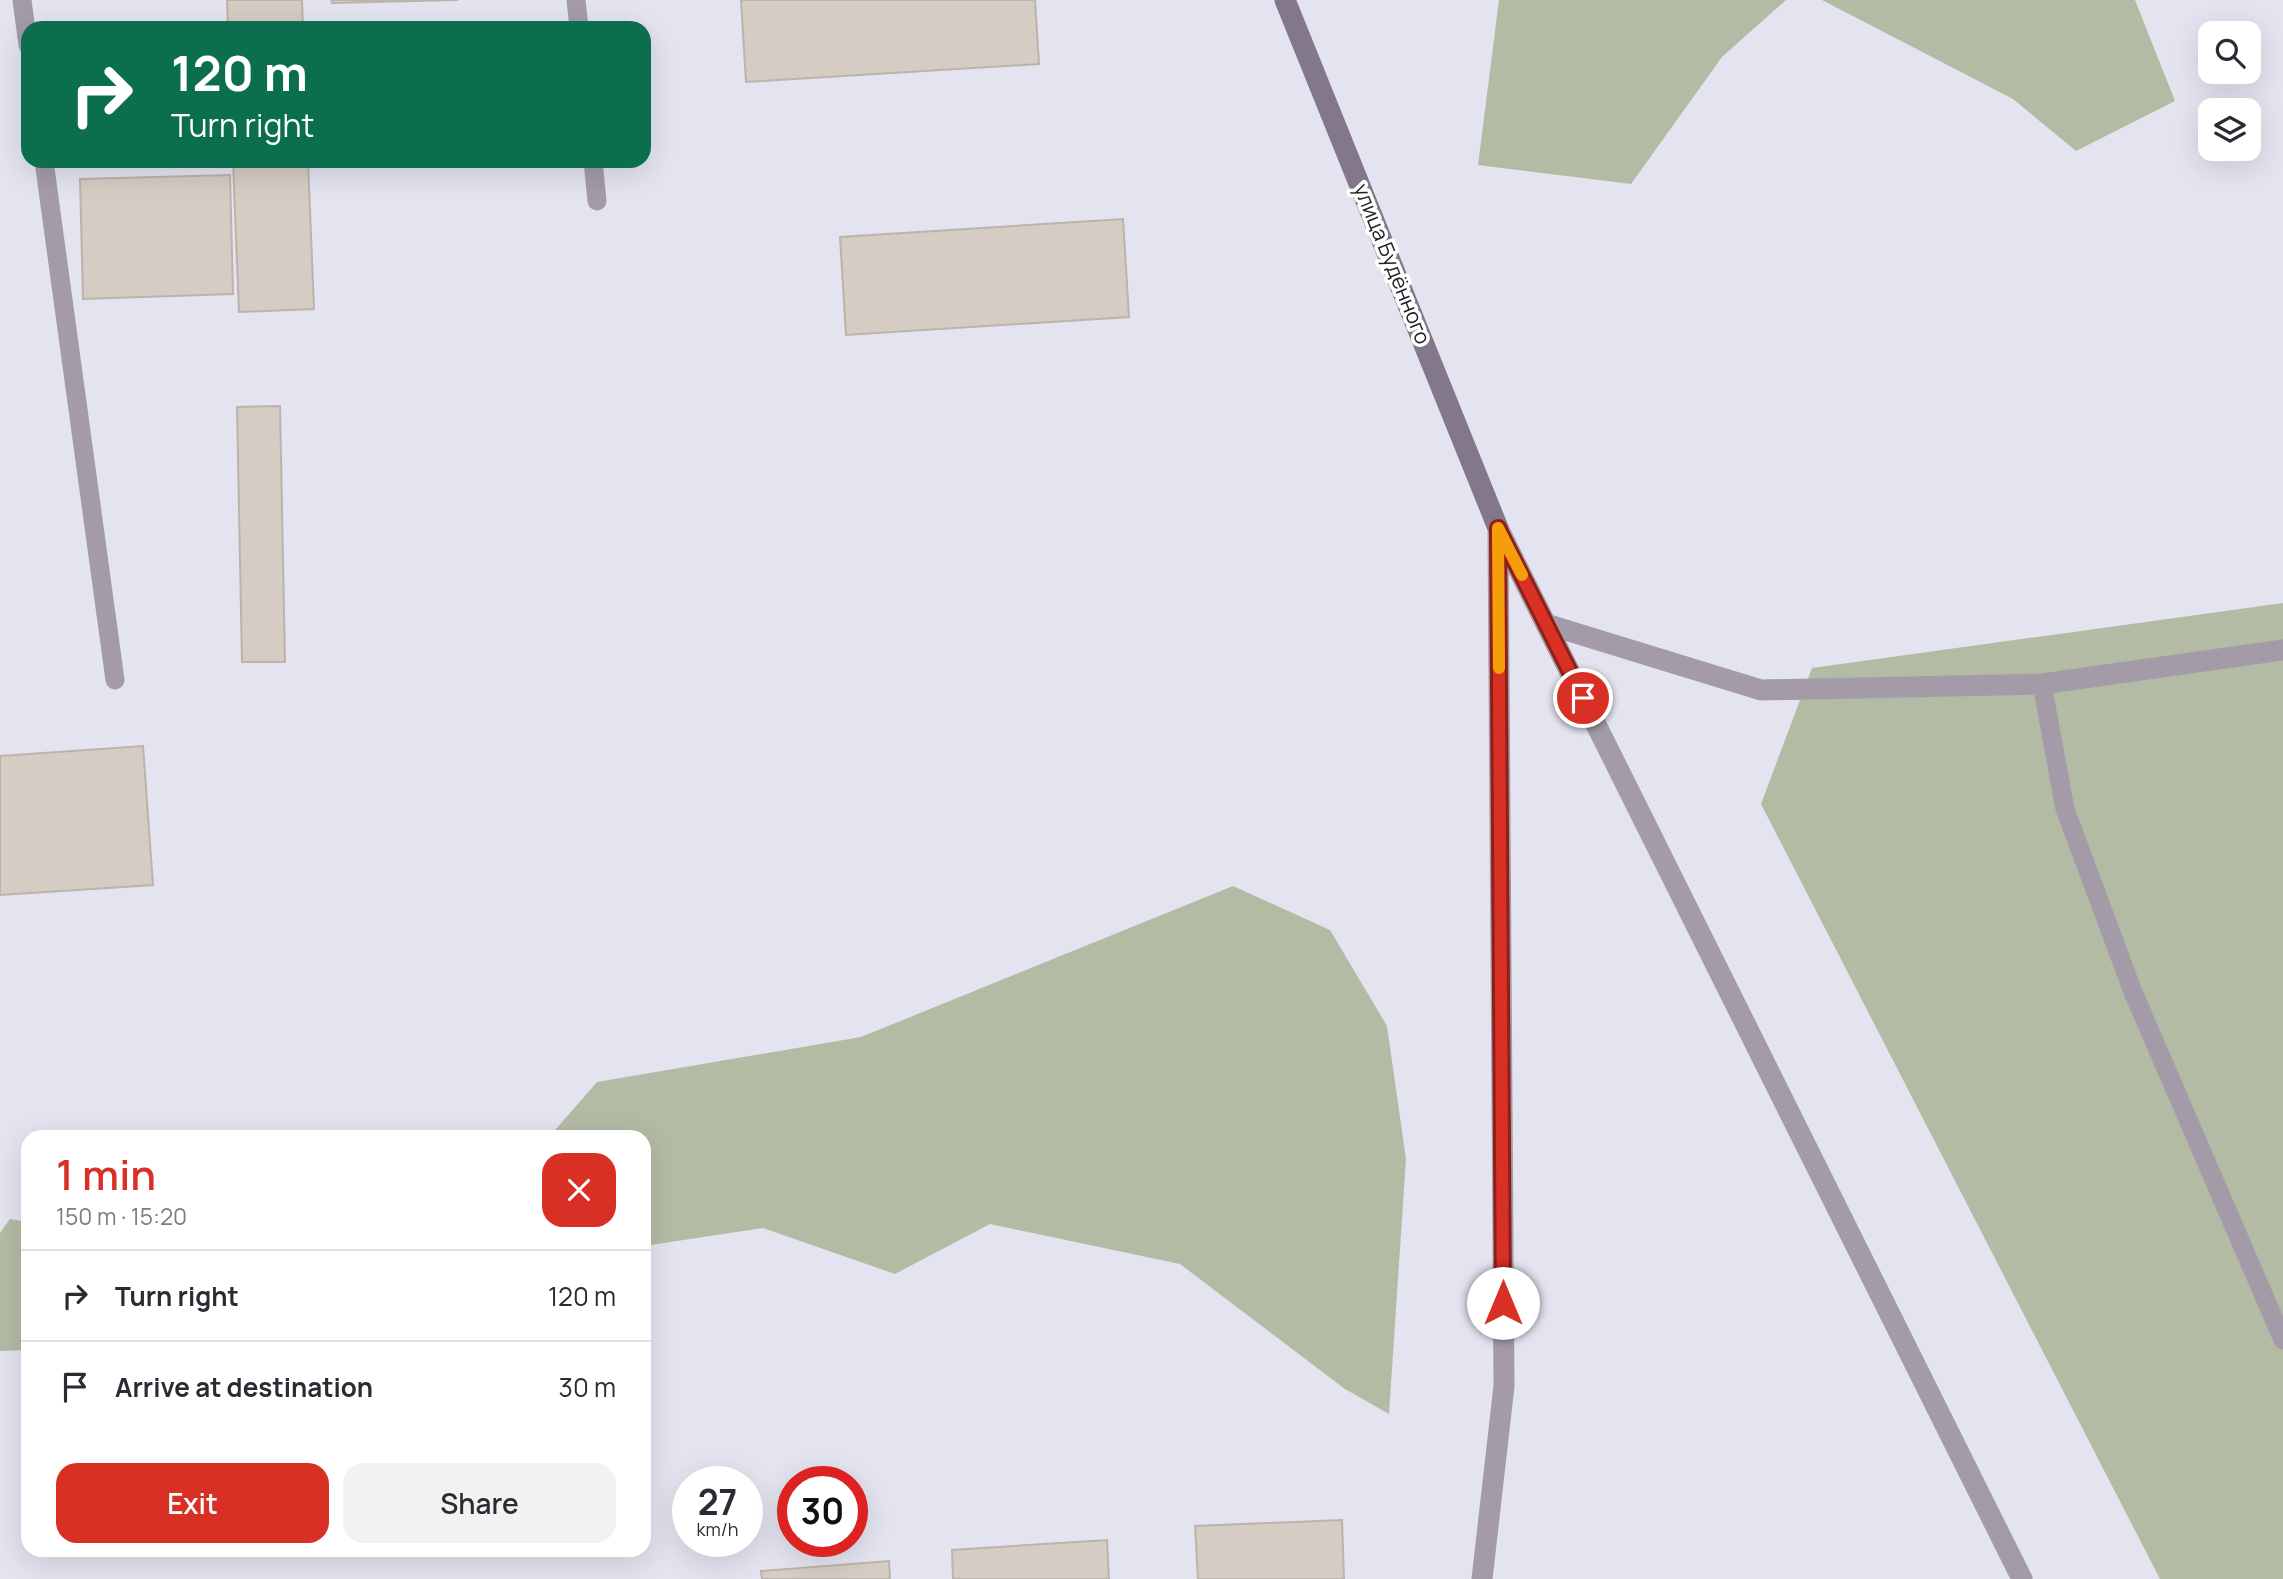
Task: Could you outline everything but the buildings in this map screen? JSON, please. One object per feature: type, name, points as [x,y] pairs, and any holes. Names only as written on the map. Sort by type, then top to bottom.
[{"type":"street","name":"улица Будённого","points":[[1285,0],[1498,528]]},
{"type":"street","points":[[1498,528],[2022,1579]]},
{"type":"street","points":[[1482,1579],[1504,1386],[1498,528]]},
{"type":"street","points":[[1546,624],[1761,690],[2042,684],[2283,650]]},
{"type":"lane","points":[[22,0],[25,21]]},
{"type":"lane","points":[[576,0],[578,21]]},
{"type":"lane","points":[[45,168],[115,680]]},
{"type":"lane","points":[[594,168],[597,201]]},
{"type":"lane","points":[[2042,684],[2065,809],[2133,992],[2283,1340]]},
{"type":"green space","points":[[1499,0],[1786,0],[1722,57],[1631,184],[1478,165]]},
{"type":"green space","points":[[1822,0],[2135,0],[2175,101],[2076,151],[2013,99]]},
{"type":"green space","points":[[2283,603],[2283,1579],[2160,1579],[1761,804],[1812,668]]},
{"type":"green space","points":[[1233,886],[1330,930],[1387,1026],[1406,1159],[1389,1414],[1345,1389],[1180,1264],[990,1224],[895,1274],[763,1228],[651,1245],[651,1130],[555,1130],[597,1082],[861,1037]]},
{"type":"green space","points":[[10,1219],[21,1221],[21,1350],[0,1351],[0,1233]]},
{"type":"slow traffic","points":[[1499,668],[1498,528],[1522,575]]},
{"type":"route","points":[[1503,1303],[1498,528],[1583,698]]}]
